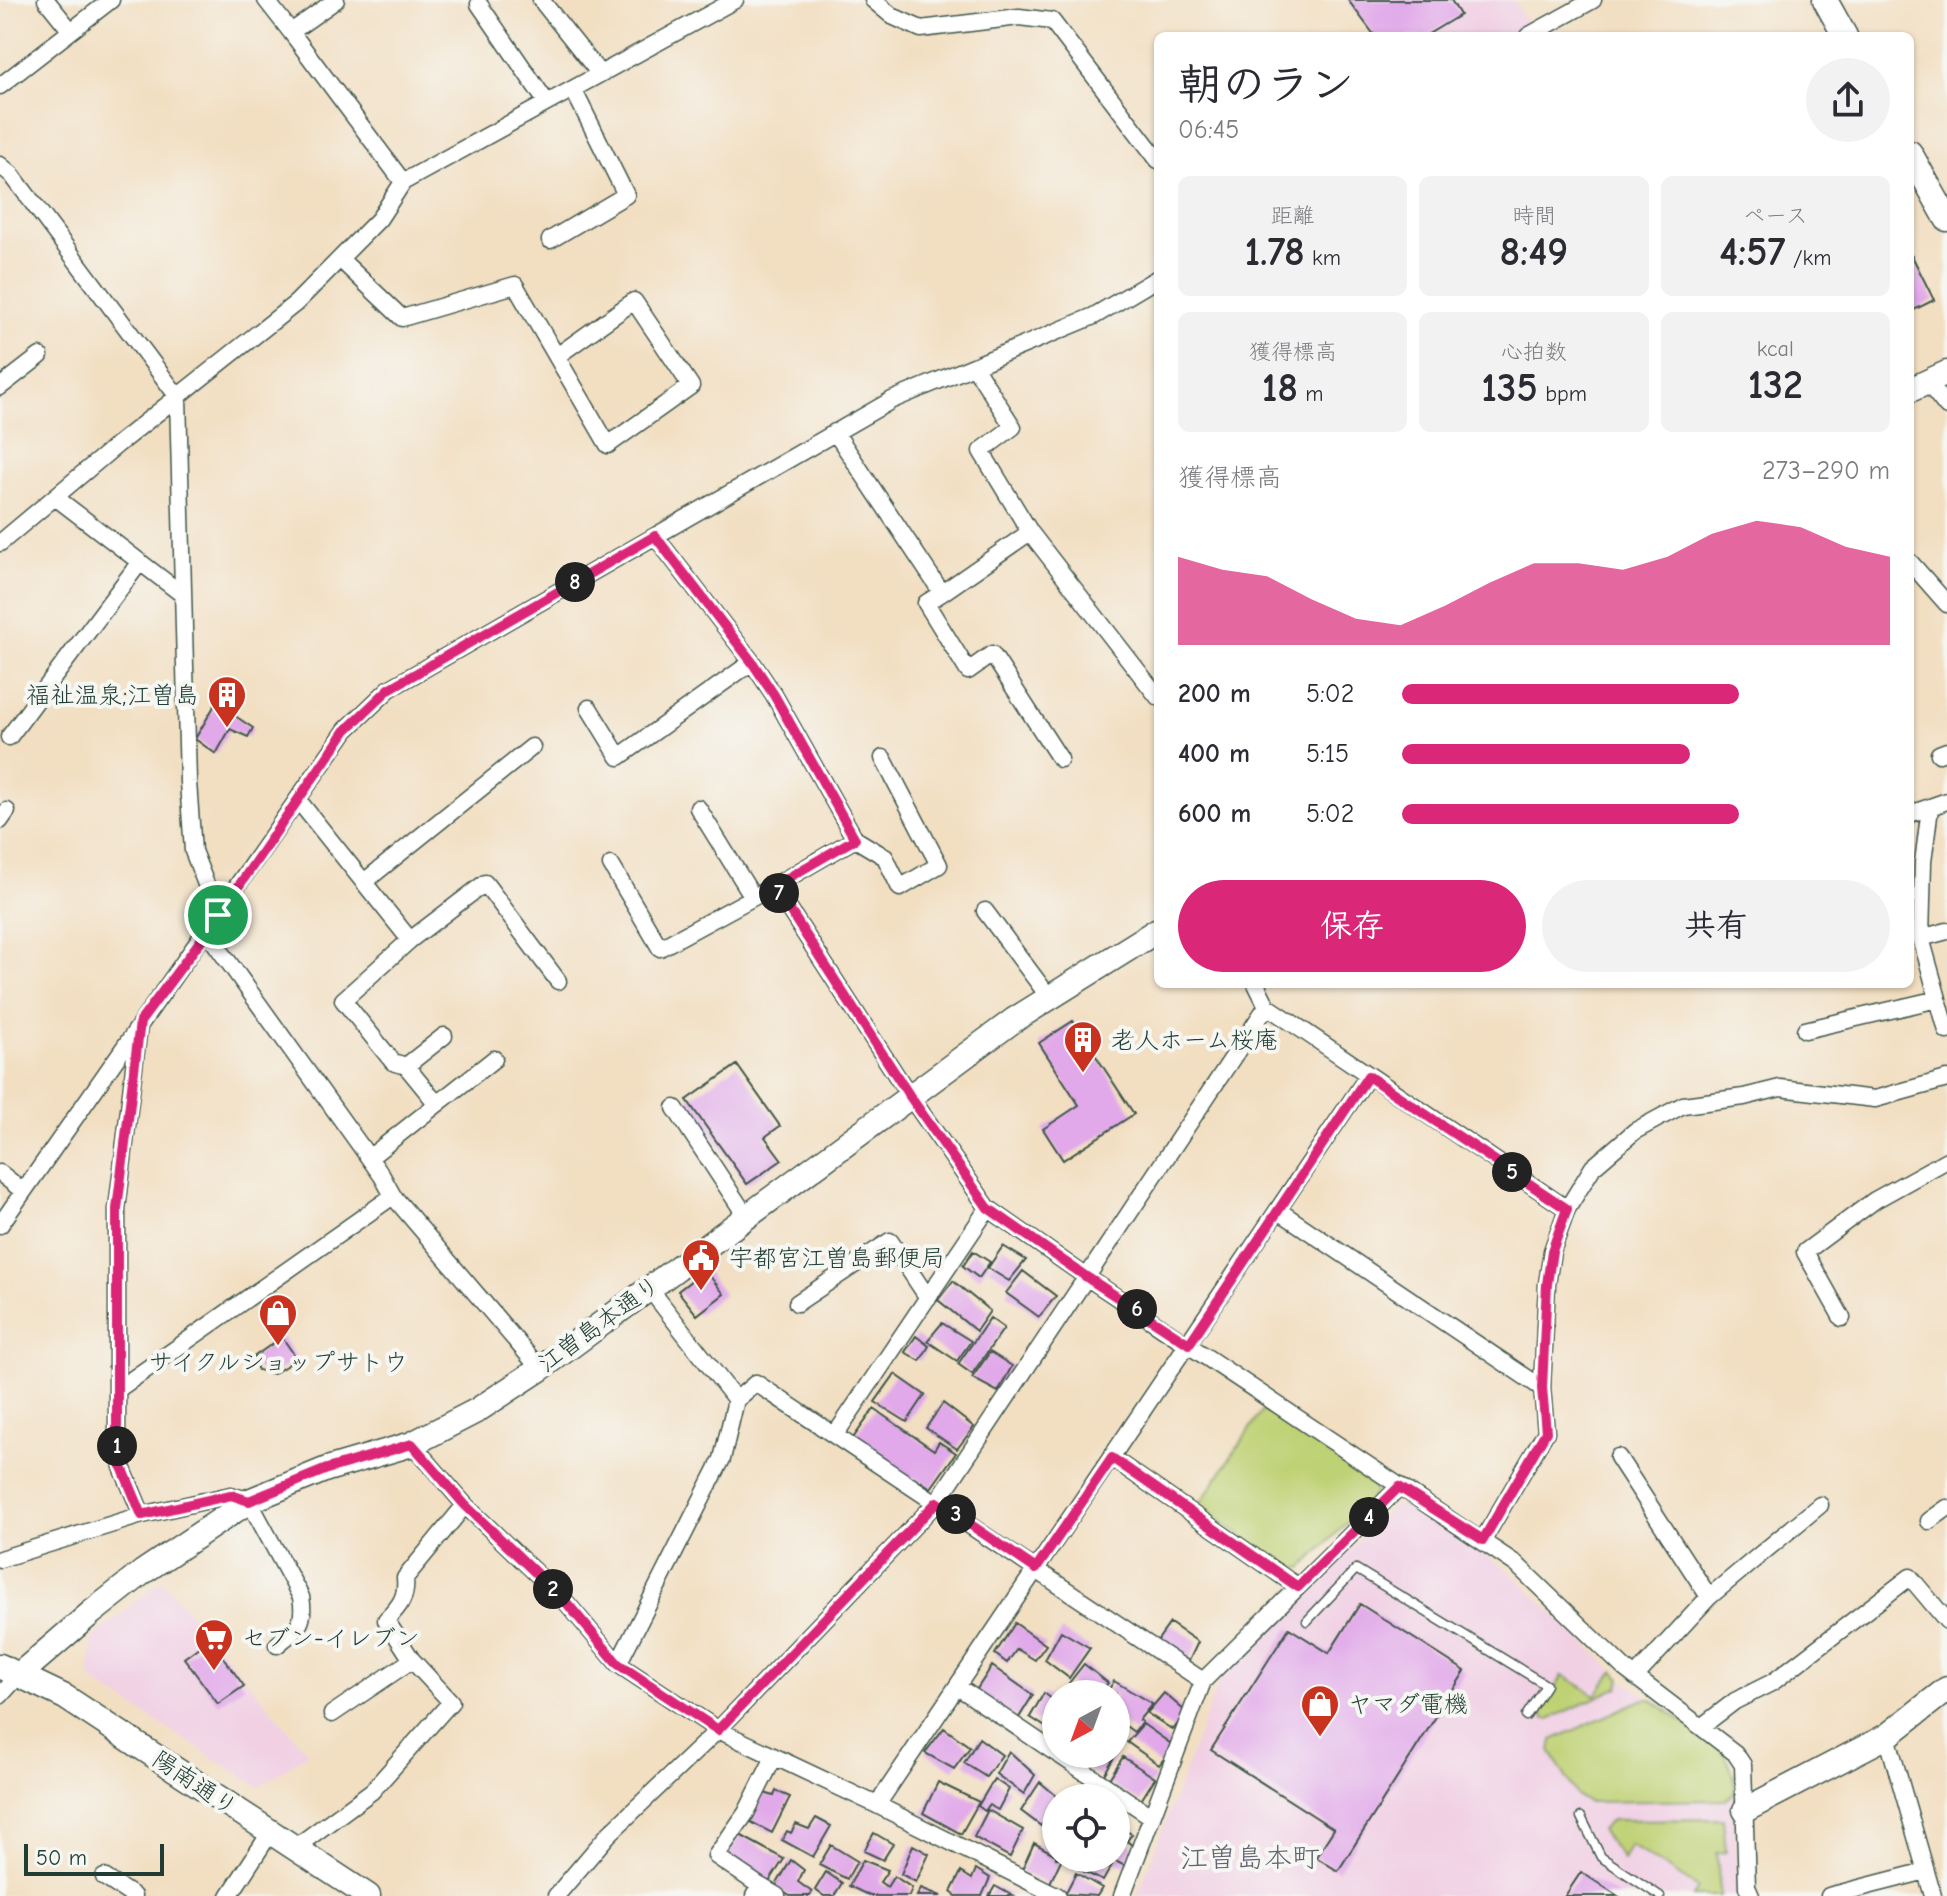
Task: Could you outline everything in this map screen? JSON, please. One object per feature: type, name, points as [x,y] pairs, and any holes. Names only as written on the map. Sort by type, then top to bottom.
[{"type":"street","points":[[46,0],[71,31]]},
{"type":"street","points":[[0,86],[111,0]]},
{"type":"street","points":[[266,0],[403,182]]},
{"type":"street","points":[[291,32],[336,0]]},
{"type":"street","points":[[541,0],[600,74]]},
{"type":"street","points":[[0,543],[296,303],[379,219],[403,182],[735,0]]},
{"type":"street","points":[[873,0],[892,16],[921,29],[1019,17],[1052,21],[1154,155]]},
{"type":"street","points":[[1538,32],[1593,0]]},
{"type":"street","points":[[1825,0],[1843,32]]},
{"type":"street","points":[[479,4],[547,103]]},
{"type":"street","points":[[550,240],[626,195],[573,89]]},
{"type":"street","points":[[1914,160],[1947,219]]},
{"type":"street","points":[[0,165],[12,175],[178,397],[188,782],[193,851],[218,915]]},
{"type":"street","points":[[340,259],[402,318],[515,285],[608,445],[691,386],[634,301],[557,356]]},
{"type":"street","points":[[0,1225],[346,730],[389,689],[892,400],[1094,316],[1154,284]]},
{"type":"street","points":[[0,387],[40,356]]},
{"type":"street","points":[[974,366],[1013,427],[981,451],[1030,532],[1154,692]]},
{"type":"street","points":[[1928,382],[1947,407]]},
{"type":"street","points":[[835,432],[942,593]]},
{"type":"street","points":[[55,497],[183,595]]},
{"type":"street","points":[[1030,532],[926,603],[968,671],[992,654],[1060,759]]},
{"type":"street","points":[[655,536],[774,695],[855,839],[885,857],[900,888],[939,865],[883,758]]},
{"type":"street","points":[[9,737],[140,562]]},
{"type":"street","points":[[1914,567],[1947,604]]},
{"type":"street","points":[[589,708],[619,757],[752,662]]},
{"type":"street","points":[[364,882],[532,747]]},
{"type":"street","points":[[298,800],[410,940]]},
{"type":"street","points":[[1914,813],[1947,801]]},
{"type":"street","points":[[698,808],[753,897]]},
{"type":"street","points":[[1930,808],[1923,862],[1921,938],[1947,1031]]},
{"type":"street","points":[[611,865],[660,948],[855,839]]},
{"type":"street","points":[[437,1104],[406,1066],[393,1062],[343,1000],[410,940],[485,883],[558,981]]},
{"type":"street","points":[[774,886],[909,1095],[988,1208],[1516,1564],[1635,1677],[1735,1753],[1743,1765],[1747,1887],[1751,1896]]},
{"type":"street","points":[[985,911],[1049,997]]},
{"type":"street","points":[[1921,938],[1947,931]]},
{"type":"street","points":[[207,932],[393,1196],[540,1369]]},
{"type":"street","name":"江曽島本通り","points":[[10,1670],[143,1572],[249,1501],[327,1469],[412,1444],[476,1411],[540,1369],[1014,1020],[1154,932]]},
{"type":"street","points":[[1258,988],[1267,1006],[1567,1209]]},
{"type":"street","points":[[1805,1030],[1938,999]]},
{"type":"street","points":[[556,1896],[608,1835],[718,1730],[937,1502],[1267,1006]]},
{"type":"street","points":[[140,1022],[117,1209],[117,1442],[122,1467],[142,1515]]},
{"type":"street","points":[[406,1066],[444,1036]]},
{"type":"street","points":[[369,1158],[494,1059]]},
{"type":"street","points":[[877,1805],[1368,1076]]},
{"type":"street","points":[[1483,1540],[1546,1432],[1542,1388],[1547,1284],[1552,1251],[1567,1209],[1593,1167],[1635,1131],[1683,1105],[1744,1097],[1780,1088],[1875,1099],[1947,1079]]},
{"type":"street","points":[[675,1108],[746,1216]]},
{"type":"street","points":[[1842,1318],[1805,1252],[1875,1200],[1947,1160]]},
{"type":"street","points":[[0,1173],[23,1191]]},
{"type":"street","points":[[117,1390],[393,1196]]},
{"type":"street","points":[[835,1435],[988,1208]]},
{"type":"street","points":[[1279,1211],[1542,1388]]},
{"type":"street","points":[[797,1303],[890,1241],[928,1298]]},
{"type":"street","points":[[649,1288],[736,1400]]},
{"type":"street","points":[[618,1664],[722,1459],[736,1400],[756,1383],[1203,1681]]},
{"type":"street","points":[[412,1444],[465,1505],[566,1602],[618,1664],[718,1730],[1058,1896]]},
{"type":"street","points":[[1618,1457],[1709,1597]]},
{"type":"street","points":[[1112,1458],[1298,1587]]},
{"type":"street","points":[[1122,1896],[1203,1681],[1399,1487]]},
{"type":"street","points":[[0,1559],[142,1515],[231,1495],[249,1501],[301,1597],[304,1614],[301,1625],[277,1645]]},
{"type":"street","points":[[293,1849],[372,1791],[451,1702],[412,1660],[386,1620],[400,1607],[406,1593],[405,1578],[465,1505]]},
{"type":"street","points":[[1635,1677],[1709,1597],[1820,1505]]},
{"type":"street","points":[[1929,1521],[1947,1508]]},
{"type":"street","points":[[1701,1727],[1735,1701],[1773,1682],[1910,1577],[1944,1611]]},
{"type":"street","points":[[0,1652],[10,1670],[0,1696]]},
{"type":"street","points":[[332,1714],[412,1660]]},
{"type":"street","name":"陽南通り","points":[[10,1670],[76,1704],[368,1896]]},
{"type":"street","points":[[958,1687],[1042,1744]]},
{"type":"street","points":[[1745,1810],[1887,1736],[1947,1689]]},
{"type":"street","points":[[1887,1736],[1933,1896]]},
{"type":"street","points":[[774,1757],[746,1813],[716,1856],[757,1891],[777,1896]]},
{"type":"street","points":[[1078,1768],[1152,1817]]},
{"type":"street","points":[[229,1896],[270,1833]]},
{"type":"street","points":[[1829,1896],[1926,1871]]},
{"type":"street","points":[[104,1877],[133,1896]]},
{"type":"lane","points":[[1307,1621],[1356,1569],[1546,1685],[1526,1716]]},
{"type":"lane","points":[[1581,1817],[1601,1857],[1660,1896]]},
{"type":"shaded area","points":[[1348,0],[1514,0],[1530,29],[1524,32],[1372,32]]},
{"type":"shaded area","points":[[1394,1505],[1408,1506],[1505,1567],[1621,1678],[1723,1750],[1734,1775],[1737,1890],[1740,1896],[1137,1896],[1222,1673]]},
{"type":"shaded area","points":[[162,1580],[308,1753],[259,1787],[90,1679],[92,1638]]},
{"type":"green space","points":[[1264,1408],[1377,1483],[1373,1496],[1302,1568],[1287,1568],[1199,1505]]},
{"type":"green space","points":[[1614,1671],[1621,1678],[1619,1687],[1545,1719],[1543,1708],[1563,1675],[1596,1695]]},
{"type":"green space","points":[[1644,1699],[1651,1699],[1723,1750],[1734,1775],[1735,1792],[1725,1800],[1588,1802],[1578,1797],[1550,1751],[1552,1740]]},
{"type":"green space","points":[[1723,1819],[1726,1852],[1717,1853],[1720,1896],[1693,1896],[1698,1888],[1630,1845],[1622,1859],[1601,1830],[1611,1820]]},
{"type":"building","points":[[1348,0],[1451,0],[1460,15],[1432,32],[1372,32]]},
{"type":"building","points":[[1914,260],[1934,300],[1914,310]]},
{"type":"building","name":"福祉温泉;江曽島","points":[[216,703],[253,728],[248,737],[230,729],[216,754],[195,739]]},
{"type":"building","name":"老人ホーム桜庵","points":[[1073,1021],[1134,1114],[1063,1160],[1043,1129],[1079,1105],[1039,1043]]},
{"type":"building","points":[[737,1065],[780,1126],[765,1137],[782,1160],[747,1184],[687,1100]]},
{"type":"building","points":[[1003,1246],[1026,1260],[1009,1281],[988,1268]]},
{"type":"building","points":[[973,1251],[990,1262],[979,1278],[963,1266]]},
{"type":"building","name":"宇都宮江曽島郵便局","points":[[705,1270],[724,1294],[697,1315],[678,1291]]},
{"type":"building","points":[[1023,1271],[1056,1296],[1039,1317],[1006,1293]]},
{"type":"building","points":[[953,1281],[990,1311],[976,1331],[938,1300]]},
{"type":"building","points":[[990,1318],[1004,1328],[972,1374],[958,1364]]},
{"type":"building","points":[[942,1323],[971,1341],[957,1361],[927,1341]]},
{"type":"building","points":[[916,1336],[929,1346],[920,1361],[905,1352]]},
{"type":"building","name":"サイクルショップサトウ","points":[[282,1337],[297,1359],[273,1374],[258,1370],[252,1358]]},
{"type":"building","points":[[990,1352],[1012,1366],[998,1392],[972,1378]]},
{"type":"building","points":[[895,1374],[925,1395],[907,1422],[875,1402]]},
{"type":"building","points":[[943,1403],[974,1427],[957,1449],[926,1428]]},
{"type":"building","points":[[874,1409],[934,1450],[939,1442],[956,1453],[931,1488],[914,1477],[912,1481],[851,1441]]},
{"type":"building","name":"ヤマダ電機","points":[[1360,1604],[1465,1671],[1338,1871],[1316,1857],[1334,1829],[1211,1750],[1289,1628],[1329,1653]]},
{"type":"building","points":[[1015,1623],[1046,1645],[1035,1660],[1017,1649],[1007,1663],[995,1654]]},
{"type":"building","points":[[1170,1623],[1198,1642],[1189,1661],[1155,1644]]},
{"type":"building","points":[[1061,1631],[1090,1648],[1069,1678],[1045,1660]]},
{"type":"building","name":"セブン-イレブン","points":[[210,1639],[244,1686],[218,1704],[184,1658]]},
{"type":"building","points":[[1084,1664],[1104,1680],[1071,1680]]},
{"type":"building","points":[[992,1666],[1033,1695],[1018,1719],[975,1692]]},
{"type":"building","points":[[1130,1691],[1152,1704],[1134,1732],[1130,1729]]},
{"type":"building","points":[[1164,1693],[1186,1712],[1173,1730],[1147,1713]]},
{"type":"building","points":[[1042,1696],[1042,1725],[1030,1717]]},
{"type":"building","points":[[1143,1724],[1174,1746],[1159,1765],[1130,1744],[1130,1739]]},
{"type":"building","points":[[944,1728],[970,1747],[954,1769],[925,1753]]},
{"type":"building","points":[[979,1738],[1002,1755],[986,1777],[964,1763]]},
{"type":"building","points":[[1009,1751],[1035,1775],[1024,1794],[996,1774]]},
{"type":"building","points":[[1130,1762],[1155,1778],[1140,1802],[1130,1796],[1130,1784],[1107,1782],[1116,1768],[1130,1768]]},
{"type":"building","points":[[1086,1768],[1108,1768],[1102,1778]]},
{"type":"building","points":[[994,1779],[1009,1789],[998,1810],[989,1805],[985,1811],[978,1806]]},
{"type":"building","points":[[938,1782],[979,1802],[961,1834],[923,1813]]},
{"type":"building","points":[[1040,1782],[1041,1826],[1021,1811]]},
{"type":"building","points":[[776,1791],[790,1797],[772,1833],[751,1822],[764,1793],[774,1796]]},
{"type":"building","points":[[988,1810],[1023,1830],[1010,1857],[974,1837]]},
{"type":"building","points":[[816,1818],[831,1826],[813,1857],[782,1840],[796,1824],[809,1829]]},
{"type":"building","points":[[874,1833],[893,1844],[883,1860],[864,1851]]},
{"type":"building","points":[[740,1835],[784,1859],[769,1882],[725,1858]]},
{"type":"building","points":[[1034,1843],[1042,1847],[1042,1872],[1055,1872],[1049,1885],[1021,1872]]},
{"type":"building","points":[[831,1845],[857,1861],[847,1879],[819,1865]]},
{"type":"building","points":[[913,1845],[929,1854],[916,1882],[901,1874]]},
{"type":"building","points":[[791,1860],[804,1870],[798,1882],[812,1892],[810,1896],[790,1896],[775,1887]]},
{"type":"building","points":[[863,1860],[888,1870],[880,1882],[887,1887],[894,1876],[912,1888],[909,1896],[870,1896],[849,1886]]},
{"type":"building","points":[[976,1869],[990,1878],[982,1896],[956,1896],[951,1892],[961,1872],[972,1879]]},
{"type":"building","points":[[826,1872],[842,1883],[834,1896],[824,1896],[815,1890]]},
{"type":"building","points":[[1085,1872],[1108,1872],[1103,1881]]},
{"type":"building","points":[[1581,1872],[1618,1896],[1565,1896]]},
{"type":"building","points":[[1076,1873],[1102,1888],[1097,1896],[1065,1894]]},
{"type":"building","points":[[995,1886],[1013,1896],[989,1896]]},
{"type":"building","points":[[921,1888],[941,1896],[917,1896]]},
{"type":"place","name":"福祉温泉;江曽島","points":[[227,729]]},
{"type":"place","name":"老人ホーム桜庵","points":[[1083,1074]]},
{"type":"place","name":"宇都宮江曽島郵便局","points":[[701,1292]]},
{"type":"place","name":"サイクルショップサトウ","points":[[278,1347]]},
{"type":"place","name":"セブン-イレブン","points":[[214,1672]]},
{"type":"place","name":"ヤマダ電機","points":[[1320,1738]]},
{"type":"district","name":"江曽島本町","points":[[1250,1857]]},
{"type":"route","points":[[655,536],[774,695],[855,839],[774,886],[909,1095],[988,1208],[1189,1344],[1368,1076],[1567,1209],[1552,1251],[1547,1284],[1542,1388],[1546,1432],[1483,1540],[1399,1487],[1298,1587],[1112,1458],[1036,1569],[937,1502],[718,1730],[618,1664],[566,1602],[465,1505],[412,1444],[327,1469],[249,1501],[231,1495],[142,1515],[122,1467],[117,1442],[117,1209],[140,1022],[218,915],[346,730],[389,689],[655,536]]}]
